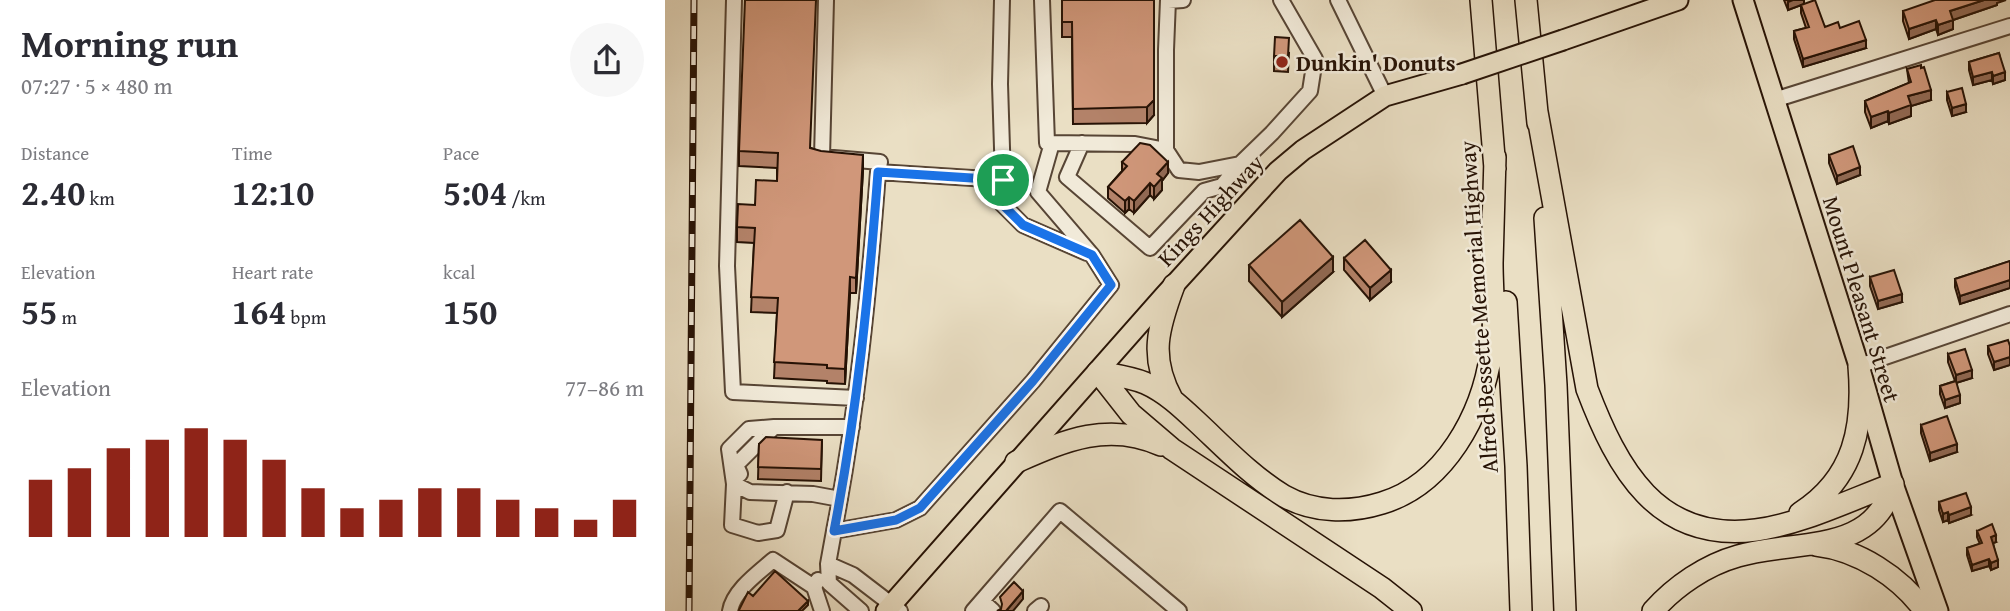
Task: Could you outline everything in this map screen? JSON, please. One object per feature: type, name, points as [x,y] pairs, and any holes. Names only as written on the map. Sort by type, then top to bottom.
[{"type":"highway","name":"Alfred Bessette Memorial Highway","points":[[1481,0],[1511,378],[1521,611]]},
{"type":"highway","points":[[1526,0],[1537,112],[1556,385],[1566,611]]},
{"type":"highway","points":[[1537,112],[1581,363],[1594,407],[1619,457],[1648,498],[1679,519],[1716,530],[1735,531],[1776,525],[1893,484]]},
{"type":"highway","points":[[1098,372],[1144,383],[1172,399],[1253,473],[1286,497],[1304,505],[1347,510],[1368,508],[1390,501],[1431,475],[1445,460],[1468,426],[1482,390],[1491,353],[1494,324],[1492,266],[1495,157]]},
{"type":"highway","points":[[1172,399],[1159,370],[1157,354],[1160,325],[1174,285]]},
{"type":"highway","points":[[1776,525],[1806,509],[1818,499],[1840,473],[1850,455],[1857,438],[1862,400],[1859,366]]},
{"type":"highway","points":[[1098,372],[1131,414],[1172,449],[1382,588],[1411,611]]},
{"type":"highway","points":[[1016,462],[1055,445],[1089,435],[1128,436],[1156,442],[1172,449]]},
{"type":"highway","points":[[1653,611],[1672,592],[1693,577],[1722,562],[1747,554],[1847,536],[1866,527],[1883,510],[1893,484]]},
{"type":"highway","points":[[1804,544],[1837,549],[1870,563],[1902,585],[1925,611]]},
{"type":"main road","name":"Mount Pleasant Street","points":[[1743,0],[1859,366],[1893,484],[1938,611]]},
{"type":"main road","name":"Kings Highway","points":[[893,609],[1016,462],[1174,285],[1278,171],[1309,146],[1385,96],[1462,74],[1669,2]]},
{"type":"street","points":[[734,0],[727,267],[733,392],[856,398]]},
{"type":"street","points":[[825,0],[823,157],[880,162],[867,317],[852,427],[828,564],[829,583],[860,611]]},
{"type":"street","points":[[1002,0],[1002,204],[1023,225],[1092,255]]},
{"type":"street","points":[[1042,0],[1047,143],[1135,144],[1166,150]]},
{"type":"street","points":[[1183,0],[1168,0],[1166,150],[1179,170],[1199,172],[1240,164]]},
{"type":"street","points":[[1082,143],[1067,177],[1150,248],[1204,191],[1222,186],[1310,91],[1315,59],[1280,0]]},
{"type":"street","points":[[1338,0],[1385,96]]},
{"type":"street","points":[[1774,100],[2010,26]]},
{"type":"street","points":[[834,531],[896,520],[920,508],[1033,381],[1111,285],[1092,255],[1038,192],[1052,143]]},
{"type":"street","points":[[878,172],[1003,180]]},
{"type":"street","points":[[1859,366],[2010,314]]},
{"type":"street","points":[[763,492],[741,476],[736,465],[774,427]]},
{"type":"street","points":[[787,492],[777,530],[758,533],[732,525],[734,484],[729,449],[749,429],[852,427]]},
{"type":"street","points":[[734,484],[750,492],[787,492],[840,499]]},
{"type":"street","points":[[993,611],[977,606],[1060,511],[1178,611]]},
{"type":"street","points":[[730,611],[747,583],[773,560],[814,587],[822,611]]},
{"type":"street","points":[[828,564],[853,575],[893,609]]},
{"type":"street","points":[[814,587],[828,564]]},
{"type":"building","points":[[745,0],[816,0],[810,148],[863,155],[856,278],[850,277],[845,369],[827,368],[827,365],[774,362],[778,298],[751,297],[755,228],[737,227],[738,204],[755,205],[756,180],[777,181],[778,153],[739,151]]},
{"type":"building","points":[[1062,0],[1154,0],[1154,100],[1147,107],[1073,109],[1072,22],[1062,22]]},
{"type":"building","points":[[1815,0],[1825,27],[1838,22],[1840,28],[1859,21],[1866,40],[1803,59],[1794,31],[1809,27],[1801,5]]},
{"type":"building","points":[[1935,0],[1984,0],[1950,11],[1953,20],[1938,25],[1936,20],[1909,29],[1903,11]]},
{"type":"building","points":[[1275,37],[1289,38],[1288,56],[1274,56]]},
{"type":"building","points":[[1999,53],[2005,72],[1973,77],[1969,62]]},
{"type":"building","points":[[1921,65],[1931,90],[1908,96],[1911,105],[1871,117],[1865,101],[1911,82],[1907,69]]},
{"type":"building","points":[[1962,88],[1966,104],[1952,108],[1947,92]]},
{"type":"building","points":[[1140,143],[1150,145],[1168,162],[1157,174],[1162,178],[1154,187],[1150,183],[1134,201],[1129,197],[1125,201],[1108,187],[1127,166],[1122,162]]},
{"type":"building","points":[[1853,146],[1860,167],[1837,176],[1829,155]]},
{"type":"building","points":[[1300,220],[1333,257],[1282,302],[1249,265]]},
{"type":"building","points":[[1365,240],[1391,270],[1370,288],[1344,258]]},
{"type":"building","points":[[2010,261],[2010,280],[1960,296],[1955,279]]},
{"type":"building","points":[[1894,270],[1902,294],[1878,301],[1870,277]]},
{"type":"building","points":[[2008,340],[2010,357],[1994,362],[1988,346]]},
{"type":"building","points":[[1965,349],[1972,370],[1956,375],[1948,354]]},
{"type":"building","points":[[1956,381],[1960,395],[1945,400],[1940,386]]},
{"type":"building","points":[[1947,416],[1957,444],[1930,453],[1921,425]]},
{"type":"building","points":[[766,437],[822,440],[821,469],[758,467],[759,444]]},
{"type":"building","points":[[1966,493],[1971,507],[1949,515],[1948,512],[1943,514],[1939,502]]},
{"type":"building","points":[[1992,524],[1996,535],[1991,537],[1998,560],[1991,563],[1989,559],[1972,565],[1967,548],[1982,543],[1977,531]]},
{"type":"building","points":[[775,571],[808,601],[798,611],[740,611],[748,592],[753,596]]},
{"type":"building","points":[[1014,582],[1023,591],[1006,611],[997,611],[1001,609],[1000,597]]},
{"type":"railway","points":[[689,611],[694,0]]},
{"type":"place","name":"Dunkin' Donuts","points":[[1282,62]]},
{"type":"route","points":[[878,172],[1003,180],[1002,204],[1023,225],[1092,255],[1111,285],[1033,381],[920,508],[896,520],[834,531],[849,451],[867,317],[878,172]]}]
